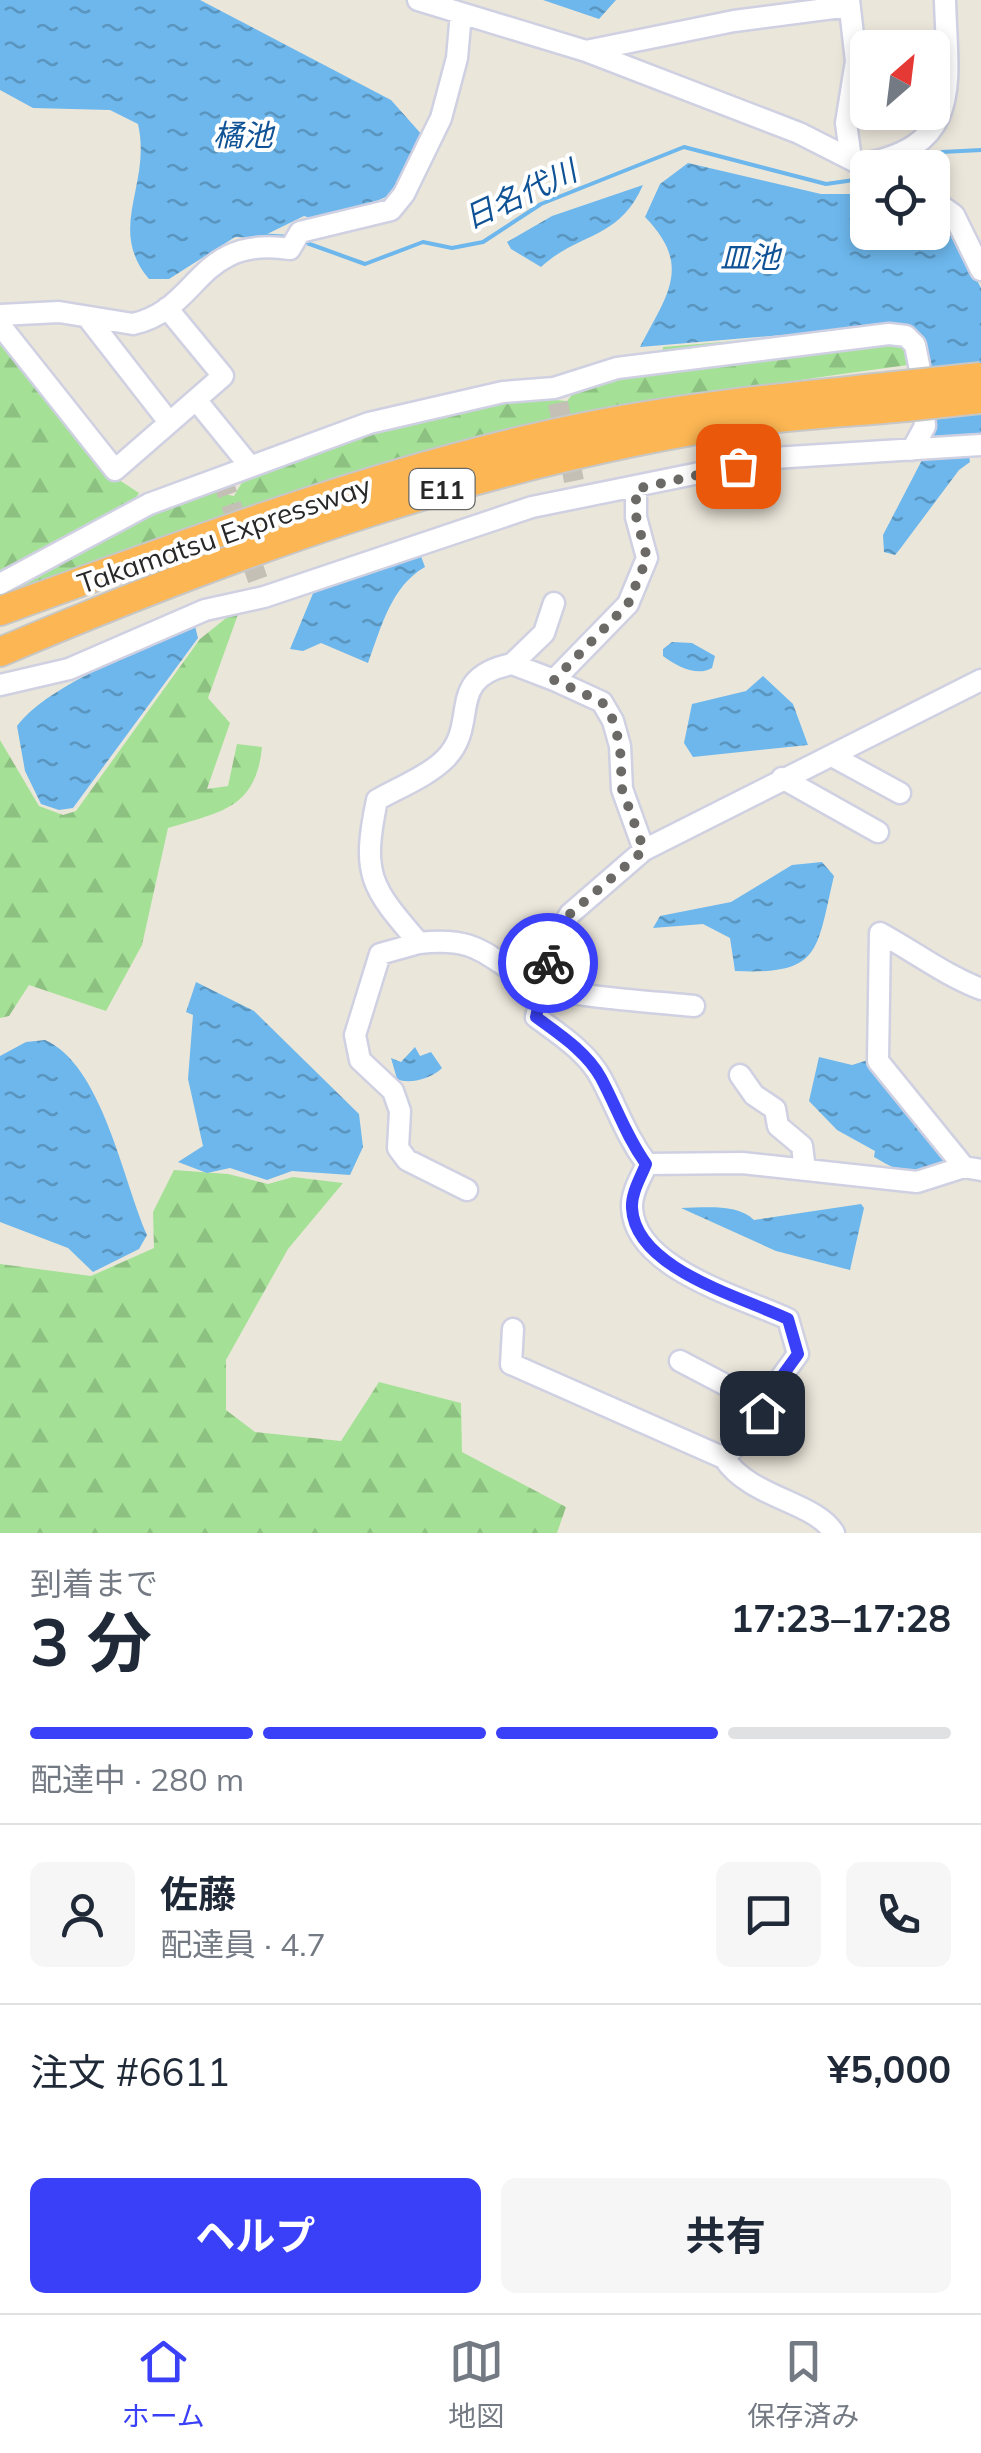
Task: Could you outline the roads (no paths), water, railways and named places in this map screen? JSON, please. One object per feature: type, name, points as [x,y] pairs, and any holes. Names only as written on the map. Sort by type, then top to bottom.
[{"type":"highway","name":"Takamatsu Expressway","points":[[0,652],[186,573],[307,530],[456,485],[754,421],[905,396],[981,377]]},
{"type":"highway","name":"Takamatsu Expressway","points":[[0,611],[300,505],[487,451],[595,425],[754,400],[905,396],[981,399]]},
{"type":"street","points":[[418,0],[453,7],[586,51],[799,133],[850,158]]},
{"type":"street","points":[[943,30],[945,0]]},
{"type":"street","points":[[586,51],[734,20],[849,3],[855,30]]},
{"type":"street","points":[[0,315],[59,312],[133,324],[167,308],[216,260],[236,250],[290,249],[296,238],[391,210],[404,194],[441,118],[457,58],[453,7]]},
{"type":"street","points":[[850,108],[846,123],[855,150]]},
{"type":"street","points":[[901,150],[934,130]]},
{"type":"street","points":[[950,212],[981,270]]},
{"type":"street","points":[[0,325],[115,470],[223,376],[167,308]]},
{"type":"street","points":[[88,318],[170,422]]},
{"type":"street","points":[[0,584],[149,504],[326,437],[442,404],[502,392],[556,396],[652,362],[889,334],[906,336],[914,344],[925,418],[912,450]]},
{"type":"street","points":[[198,401],[249,465]]},
{"type":"street","points":[[0,685],[68,669],[205,610],[264,596],[576,490],[636,489],[773,458],[981,445]]},
{"type":"street","points":[[554,680],[628,604],[647,558],[636,516],[636,489]]},
{"type":"street","points":[[512,664],[544,633],[554,602]]},
{"type":"street","points":[[419,943],[377,894],[368,844],[377,800],[444,761],[458,743],[466,695],[486,669],[512,664],[602,702],[613,720],[620,746],[622,789],[644,850]]},
{"type":"street","points":[[646,1164],[624,1133],[600,1076],[582,1054],[536,1017],[555,940],[570,914],[644,850],[981,680]]},
{"type":"street","points":[[832,756],[900,793]]},
{"type":"street","points":[[782,778],[878,832]]},
{"type":"street","points":[[646,1164],[742,1164],[917,1182],[972,1168],[878,1061],[880,933],[913,950],[938,972],[981,988]]},
{"type":"street","points":[[467,1190],[407,1160],[398,1148],[400,1111],[393,1090],[360,1060],[355,1035],[380,954],[419,943],[450,940],[479,947],[541,986],[694,1006]]},
{"type":"street","points":[[740,1075],[754,1095],[775,1109],[778,1126],[802,1146],[805,1170]]},
{"type":"street","points":[[646,1164],[632,1204],[635,1228],[666,1264],[788,1319],[798,1354],[762,1404],[757,1424],[724,1458]]},
{"type":"street","points":[[514,1329],[512,1364],[724,1458],[752,1485],[826,1519],[834,1533]]},
{"type":"street","points":[[680,1362],[762,1404]]},
{"type":"water","name":"橘池","points":[[0,0],[200,0],[391,100],[423,136],[395,193],[326,223],[304,216],[259,238],[235,237],[169,279],[149,279],[131,242],[130,224],[140,167],[138,124],[110,110],[33,108],[0,90]]},
{"type":"water","points":[[543,0],[616,0],[599,19]]},
{"type":"water","name":"皿池","points":[[688,163],[821,194],[850,194],[850,250],[950,250],[950,229],[981,288],[981,438],[924,439],[924,358],[877,327],[640,347],[671,281],[668,251],[645,217],[660,184]]},
{"type":"water","points":[[643,185],[633,203],[610,226],[541,267],[511,249],[507,242],[552,216]]},
{"type":"water","points":[[969,456],[970,462],[959,470],[895,555],[884,552],[883,535],[922,460]]},
{"type":"water","points":[[419,551],[425,567],[395,596],[368,663],[321,643],[303,651],[290,649],[314,591]]},
{"type":"water","points":[[195,626],[198,638],[73,808],[59,810],[41,804],[25,771],[17,726],[32,710],[75,681]]},
{"type":"water","points":[[672,642],[692,643],[715,656],[712,668],[693,671],[668,660],[663,649]]},
{"type":"water","points":[[763,676],[793,704],[808,745],[693,757],[684,743],[692,704],[746,691]]},
{"type":"water","points":[[822,862],[834,876],[818,940],[800,962],[785,968],[735,971],[730,938],[703,924],[653,928],[660,916],[731,902],[792,865]]},
{"type":"water","points":[[196,982],[254,1011],[359,1114],[363,1147],[350,1175],[292,1171],[267,1180],[230,1168],[207,1173],[178,1162],[203,1146],[188,1079],[193,1015],[186,1012]]},
{"type":"water","points":[[45,1040],[65,1053],[96,1098],[147,1235],[139,1249],[93,1272],[68,1248],[0,1222],[0,1056],[26,1042]]},
{"type":"water","points":[[415,1047],[420,1056],[431,1052],[442,1068],[421,1080],[397,1079],[391,1058],[401,1062]]},
{"type":"water","points":[[819,1057],[852,1065],[871,1059],[949,1160],[919,1171],[903,1171],[874,1157],[875,1151],[837,1130],[809,1101]]},
{"type":"water","points":[[861,1204],[864,1208],[850,1270],[776,1251],[681,1208],[729,1209],[754,1220]]},
{"type":"waterway","name":"日名代川","points":[[304,242],[365,264],[423,242],[452,248],[483,242],[541,204],[684,147],[826,184],[850,181]]},
{"type":"waterway","name":"日名代川","points":[[950,152],[981,150]]},
{"type":"waterway","name":"日名代川","points":[[257,235],[291,237]]},
{"type":"tunnel","points":[[558,403],[574,481]]},
{"type":"tunnel","points":[[221,476],[264,597]]}]
